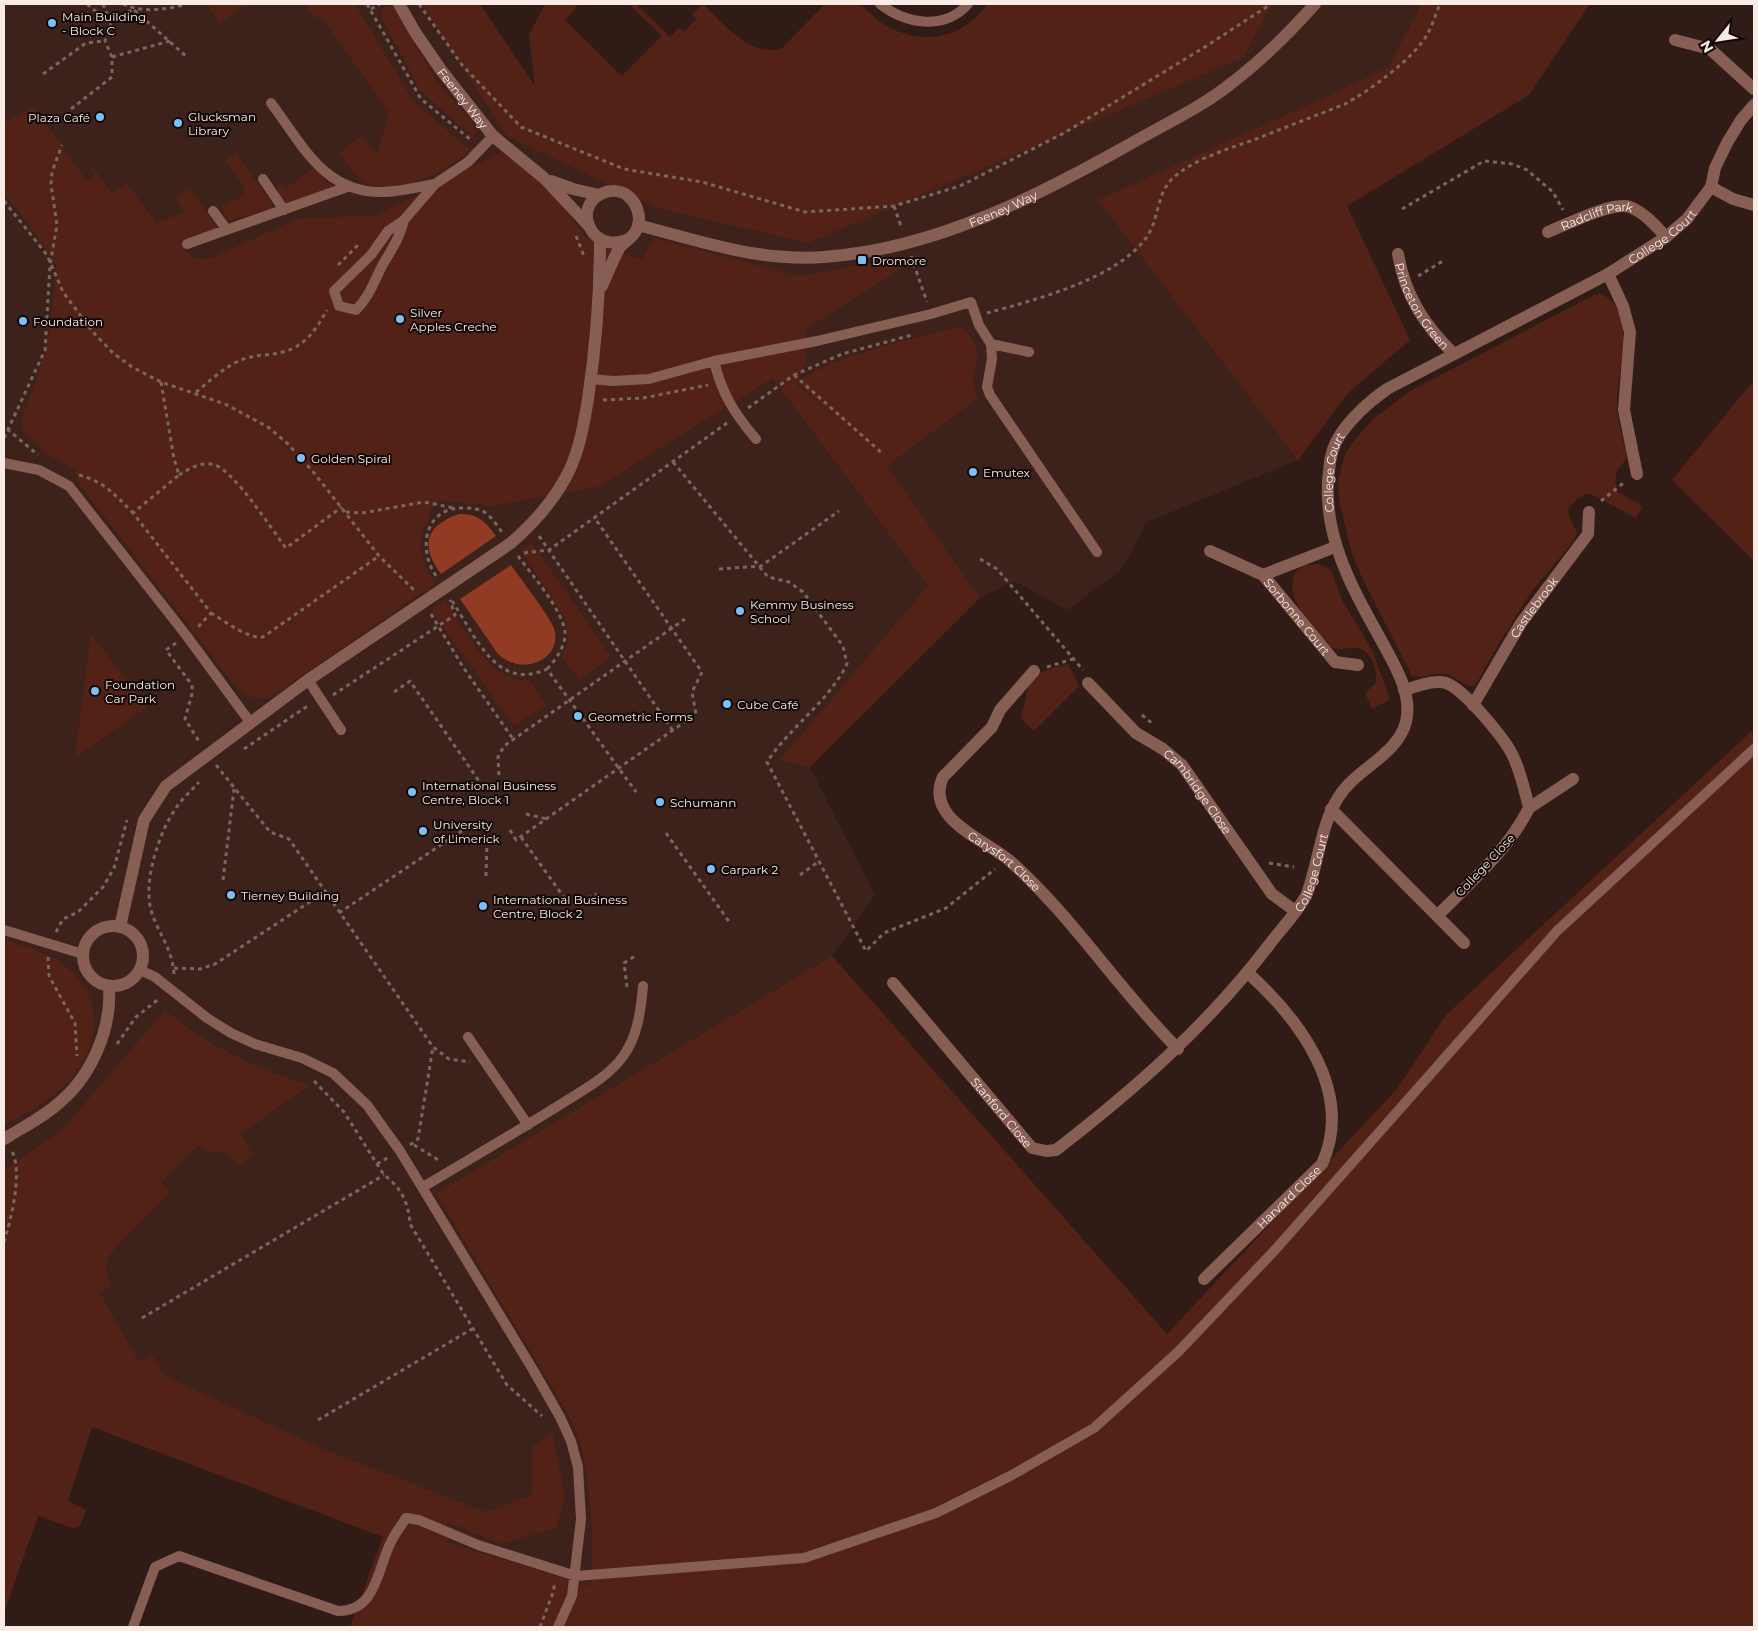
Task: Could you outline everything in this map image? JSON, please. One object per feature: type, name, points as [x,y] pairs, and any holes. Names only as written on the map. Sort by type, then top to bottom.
[{"type":"street","name":"Feeney Way","points":[[399,4],[415,32],[442,70],[494,136],[544,178],[588,225]]},
{"type":"street","name":"Feeney Way","points":[[638,225],[764,256],[822,258],[862,254],[907,244],[957,228],[1016,202],[1106,157],[1195,107],[1232,83],[1264,56],[1315,4]]},
{"type":"street","points":[[1675,40],[1710,49],[1754,90]]},
{"type":"street","name":"College Court","points":[[1178,1049],[1218,1008],[1248,973],[1295,911],[1306,895],[1331,809],[1350,782],[1400,737],[1406,722],[1408,706],[1396,668],[1346,574],[1335,547],[1327,484],[1330,462],[1340,435],[1375,398],[1454,354],[1608,274],[1666,237],[1687,219],[1711,187],[1715,168],[1727,143],[1741,120],[1754,105]]},
{"type":"street","name":"Feeney Way","points":[[544,178],[561,186],[599,195]]},
{"type":"street","points":[[1711,187],[1733,199],[1754,205]]},
{"type":"street","points":[[616,191],[626,194],[634,201],[639,213],[638,225],[634,234],[626,240],[611,243],[600,240],[588,225],[589,207],[599,195],[616,191]]},
{"type":"street","name":"Radcliff Park","points":[[1548,232],[1616,206],[1628,207],[1643,214],[1666,237]]},
{"type":"street","points":[[120,927],[136,846],[144,820],[152,804],[166,786],[308,680],[447,593],[511,543],[531,525],[555,496],[570,469],[578,447],[588,398],[600,290],[600,240]]},
{"type":"street","points":[[600,290],[626,240]]},
{"type":"street","name":"Princeton Green","points":[[1398,254],[1404,283],[1416,310],[1440,341],[1454,354]]},
{"type":"street","points":[[1608,274],[1623,306],[1630,332],[1624,410],[1637,474]]},
{"type":"street","name":"Castlebrook","points":[[1473,705],[1521,623],[1588,534],[1589,512]]},
{"type":"street","points":[[1263,575],[1335,547]]},
{"type":"street","name":"Sorbonne Court","points":[[1210,552],[1263,575],[1335,662],[1358,665]]},
{"type":"street","name":"Carysfort Close","points":[[1034,671],[1000,710],[992,727],[943,777],[938,788],[943,808],[953,819],[1007,859],[1042,892],[1178,1049]]},
{"type":"street","points":[[1404,690],[1431,682],[1445,683],[1456,689],[1473,705],[1494,728],[1513,755],[1529,808],[1573,779]]},
{"type":"street","name":"Cambridge Close","points":[[1088,683],[1136,733],[1164,749],[1182,765],[1272,894],[1295,911]]},
{"type":"street","name":"College Close","points":[[1438,915],[1497,855],[1522,824],[1529,808]]},
{"type":"street","points":[[1331,809],[1464,943]]},
{"type":"street","points":[[109,926],[120,927],[135,936],[140,944],[143,961],[140,970],[127,983],[109,986],[100,984],[87,972],[83,954],[91,936],[109,926]]},
{"type":"street","name":"Harvard Close","points":[[1204,1279],[1322,1164],[1331,1138],[1328,1093],[1315,1055],[1282,1006],[1248,973]]},
{"type":"street","name":"Stanford Close","points":[[894,983],[1032,1148],[1046,1151],[1056,1150],[1117,1104],[1178,1049]]},
{"type":"street","points":[[6,1137],[38,1119],[78,1085],[92,1062],[102,1035],[110,1007],[109,986]]},
{"type":"lane","points":[[880,4],[898,16],[925,22],[953,16],[968,4]]},
{"type":"lane","points":[[271,103],[323,171],[347,187],[382,192],[435,184]]},
{"type":"lane","points":[[404,220],[401,235],[383,265],[368,298],[356,310],[339,306],[334,291],[371,255],[388,231],[404,220],[435,184],[468,162],[494,136]]},
{"type":"lane","points":[[262,179],[284,210]]},
{"type":"lane","points":[[187,244],[347,187]]},
{"type":"lane","points":[[213,210],[227,230]]},
{"type":"lane","points":[[591,379],[613,381],[649,379],[714,360],[817,341],[931,314],[971,302],[976,316],[991,344],[992,359],[987,387],[990,395],[1097,552]]},
{"type":"lane","points":[[991,344],[1029,352]]},
{"type":"lane","points":[[714,360],[721,388],[737,416],[756,439]]},
{"type":"lane","points":[[4,463],[39,470],[69,486],[186,635],[250,722]]},
{"type":"lane","points":[[308,680],[341,730]]},
{"type":"lane","points":[[134,1627],[156,1566],[179,1556],[338,1611],[357,1608],[368,1599],[391,1541],[406,1518],[419,1520],[478,1544],[576,1576],[804,1558],[936,1514],[1012,1475],[1094,1428],[1178,1352],[1275,1250],[1557,931],[1754,749]]},
{"type":"lane","points":[[4,930],[83,954]]},
{"type":"lane","points":[[140,970],[155,977],[207,1018],[231,1033],[255,1044],[302,1058],[333,1074],[367,1105],[400,1150],[560,1417],[571,1441],[578,1467],[581,1519],[576,1576],[572,1596],[558,1627]]},
{"type":"lane","points":[[423,1187],[600,1080],[616,1066],[625,1054],[635,1034],[643,986]]},
{"type":"lane","points":[[468,1037],[528,1124]]},
{"type":"path","points":[[87,4],[111,24]]},
{"type":"path","points":[[103,4],[111,24]]},
{"type":"path","points":[[123,4],[133,9],[188,58]]},
{"type":"path","points":[[71,110],[112,77],[112,57],[105,41],[111,24],[133,9],[173,8],[186,4]]},
{"type":"path","points":[[367,4],[408,80],[421,99],[483,149]]},
{"type":"path","points":[[371,9],[380,4]]},
{"type":"path","points":[[419,4],[462,65],[521,127],[624,169],[702,182],[805,212],[894,206],[960,186],[1064,133],[1271,4]]},
{"type":"path","points":[[976,316],[1063,290],[1119,263],[1132,254],[1148,237],[1161,195],[1171,180],[1205,159],[1345,104],[1359,96],[1389,75],[1428,34],[1440,4]]},
{"type":"path","points":[[43,74],[86,43],[105,41]]},
{"type":"path","points":[[112,57],[170,41]]},
{"type":"path","points":[[4,438],[45,350],[50,265],[57,225],[51,184],[52,172],[62,144]]},
{"type":"path","points":[[1402,209],[1484,161],[1499,162],[1527,170],[1540,179],[1553,192],[1570,224]]},
{"type":"path","points":[[4,201],[47,254],[50,265],[63,292],[92,331],[113,353],[132,368],[161,382],[196,392],[225,404],[268,427],[288,444],[342,507],[379,556],[418,594]]},
{"type":"path","points":[[894,206],[931,314]]},
{"type":"path","points":[[574,233],[586,261]]},
{"type":"path","points":[[1404,283],[1443,261]]},
{"type":"path","points":[[196,392],[240,360],[260,354],[283,352],[302,344],[315,331],[327,310]]},
{"type":"path","points":[[455,508],[437,518],[431,525],[425,538],[426,556],[447,593],[498,667],[511,674],[523,676],[547,669],[559,654],[565,632],[562,621],[552,604],[517,553],[549,550],[794,375],[842,354]]},
{"type":"path","points":[[794,375],[883,454]]},
{"type":"path","points":[[161,382],[174,459],[179,475]]},
{"type":"path","points":[[588,398],[610,400],[643,398],[708,385],[712,387]]},
{"type":"path","points":[[673,462],[761,566],[768,577],[789,582],[803,592],[842,646],[847,664],[838,683],[781,740],[767,762],[866,951],[884,933],[946,908],[1007,859]]},
{"type":"path","points":[[342,507],[286,548],[231,476],[218,466],[209,464],[192,466],[133,513],[211,613],[257,638],[263,637],[379,556]]},
{"type":"path","points":[[1601,501],[1617,486],[1637,474]]},
{"type":"path","points":[[346,512],[362,513],[424,502],[478,510],[488,514],[503,533]]},
{"type":"path","points":[[719,569],[761,566],[839,511]]},
{"type":"path","points":[[510,830],[516,840],[620,770],[696,714],[692,692],[702,672],[594,517]]},
{"type":"path","points":[[531,525],[673,732]]},
{"type":"path","points":[[239,752],[320,698],[331,696],[455,615],[447,593]]},
{"type":"path","points":[[428,610],[463,667],[513,739]]},
{"type":"path","points":[[196,746],[201,744],[185,719],[192,694],[192,685],[166,650],[202,624],[211,613]]},
{"type":"path","points":[[499,775],[498,757],[504,746],[571,701],[685,619]]},
{"type":"path","points":[[1034,671],[1073,659]]},
{"type":"path","points":[[547,669],[636,792]]},
{"type":"path","points":[[394,692],[410,681],[481,784]]},
{"type":"path","points":[[213,770],[225,762]]},
{"type":"path","points":[[218,767],[270,832],[289,839],[440,1055],[461,1063],[485,1061]]},
{"type":"path","points":[[113,1051],[136,1017],[169,989],[174,982],[174,968],[166,939],[151,910],[149,899],[150,886],[162,832],[176,807],[203,777]]},
{"type":"path","points":[[223,880],[234,788]]},
{"type":"path","points":[[442,803],[462,802]]},
{"type":"path","points":[[526,814],[547,819]]},
{"type":"path","points":[[75,1063],[77,1057],[75,1023],[49,976],[48,958],[63,919],[78,912],[103,887],[114,868],[129,816]]},
{"type":"path","points":[[339,913],[472,824]]},
{"type":"path","points":[[666,833],[730,923]]},
{"type":"path","points":[[521,836],[570,906],[597,894]]},
{"type":"path","points":[[486,876],[487,841]]},
{"type":"path","points":[[800,875],[818,862]]},
{"type":"path","points":[[174,968],[200,969],[215,964],[325,892]]},
{"type":"path","points":[[627,996],[627,977],[624,963],[634,956]]},
{"type":"path","points":[[159,998],[166,1004]]},
{"type":"path","points":[[377,1164],[418,1139],[433,1047]]},
{"type":"path","points":[[309,1078],[316,1082],[344,1112],[384,1175],[393,1181],[408,1205],[410,1224],[507,1385],[546,1420]]},
{"type":"path","points":[[412,1144],[442,1162]]},
{"type":"path","points":[[4,1242],[12,1215],[17,1161]]},
{"type":"path","points":[[142,1318],[384,1175]]},
{"type":"path","points":[[318,1420],[472,1329]]},
{"type":"path","points":[[540,1627],[554,1590],[553,1569]]},
{"type":"shaded area","points":[[848,3],[859,5],[880,22],[895,30],[909,35],[924,37],[952,33],[965,26],[988,4],[1272,4],[1244,57],[808,243],[657,208],[506,135],[421,4],[480,4],[535,86],[529,35],[545,4],[579,4],[565,20],[622,76],[662,36],[629,4],[636,4],[670,37],[679,28],[684,32],[696,19],[692,14],[703,4],[738,37],[759,48],[771,50],[782,48],[825,4]]},
{"type":"shaded area","name":"University of Limerick","points":[[4,4],[421,4],[506,135],[1244,57],[1272,4],[1590,4],[1529,95],[1347,206],[1410,340],[1348,393],[1298,460],[1147,522],[1122,569],[1067,610],[1014,581],[980,598],[810,767],[875,895],[832,956],[936,1513],[418,1627],[448,1543],[25,1370],[4,1442]]},
{"type":"shaded area","points":[[206,4],[246,4],[220,23]]},
{"type":"shaded area","points":[[309,4],[355,4],[413,101],[470,150],[450,166],[408,184],[380,187],[368,184],[360,178],[339,153],[362,136],[377,155],[389,111],[320,16],[316,19],[306,6]]},
{"type":"shaded area","points":[[1421,4],[1590,4],[1529,95],[1347,206],[1410,340],[1348,393],[1298,460],[1098,200],[1389,67]]},
{"type":"shaded area","points":[[392,5],[438,83],[469,118],[476,131],[473,138],[420,90],[380,14],[382,9]]},
{"type":"shaded area","points":[[34,107],[86,180],[95,176],[86,158],[112,193],[127,183],[156,223],[184,212],[176,198],[190,188],[217,227],[215,230],[178,240],[190,255],[199,258],[209,259],[297,219],[377,215],[503,152],[525,168],[558,200],[586,237],[641,260],[654,238],[799,276],[924,254],[805,330],[806,361],[797,385],[839,421],[799,384],[808,375],[848,357],[961,326],[971,337],[976,347],[977,356],[973,381],[978,398],[888,465],[884,462],[980,598],[810,767],[780,760],[928,586],[773,378],[598,487],[491,506],[440,500],[431,508],[421,541],[423,560],[436,583],[271,697],[261,699],[249,696],[237,688],[77,481],[75,470],[44,452],[23,430],[22,417],[36,383],[51,324],[56,264],[16,207],[4,195],[4,122]]},
{"type":"shaded area","points":[[236,153],[272,203],[272,207],[269,210],[229,221],[221,206],[246,195],[242,190],[245,188],[225,161]]},
{"type":"shaded area","points":[[314,168],[324,180],[335,187],[286,204],[278,196],[278,181],[285,189]]},
{"type":"shaded area","points":[[1601,294],[1613,302],[1620,314],[1623,329],[1617,408],[1628,457],[1617,472],[1615,480],[1617,491],[1642,506],[1636,518],[1591,494],[1581,496],[1573,503],[1568,509],[1569,516],[1577,533],[1573,542],[1532,591],[1499,643],[1475,686],[1467,685],[1445,674],[1412,676],[1363,580],[1352,554],[1339,500],[1338,480],[1345,454],[1374,418],[1410,391],[1594,295]]},
{"type":"shaded area","points":[[1754,380],[1754,561],[1672,480]]},
{"type":"shaded area","points":[[459,514],[471,515],[480,519],[496,536],[441,574],[430,554],[429,538],[439,524]]},
{"type":"shaded area","points":[[532,543],[611,657],[579,680],[562,657],[568,640],[565,618],[521,550]]},
{"type":"shaded area","points":[[1319,564],[1331,570],[1342,600],[1372,650],[1389,696],[1388,701],[1372,709],[1365,693],[1376,683],[1374,664],[1368,654],[1358,648],[1339,649],[1331,647],[1309,622],[1296,603],[1293,582],[1296,571],[1305,565]]},
{"type":"shaded area","points":[[511,565],[553,626],[555,637],[553,647],[548,655],[540,661],[530,664],[508,661],[498,654],[460,599]]},
{"type":"shaded area","points":[[445,600],[470,639],[491,664],[503,674],[515,679],[529,680],[546,705],[514,726],[431,610]]},
{"type":"shaded area","points":[[91,634],[147,707],[75,757]]},
{"type":"shaded area","points":[[1068,664],[1079,686],[1034,731],[1021,719],[1032,680],[1043,672]]},
{"type":"shaded area","points":[[1754,729],[1754,1627],[350,1627],[383,1537],[92,1427],[68,1501],[86,1510],[80,1526],[73,1528],[38,1516],[4,1613],[4,1170],[62,1130],[165,1010],[199,1035],[233,1055],[309,1085],[241,1134],[253,1156],[239,1165],[226,1153],[218,1151],[209,1152],[198,1145],[161,1182],[171,1192],[110,1254],[106,1262],[106,1269],[112,1284],[100,1293],[139,1362],[152,1355],[165,1376],[323,1449],[486,1512],[532,1495],[532,1447],[552,1432],[565,1496],[556,1528],[501,1544],[447,1522],[448,1543],[591,1586],[592,1532],[589,1495],[584,1459],[577,1434],[566,1410],[436,1194],[832,956],[1167,1334],[1397,1089],[1446,1015]]},
{"type":"shaded area","points":[[4,939],[53,958],[76,975],[86,990],[92,1007],[94,1024],[91,1041],[85,1057],[75,1073],[62,1088],[34,1109],[4,1124]]},
{"type":"place","name":"Main Building - Block C","points":[[52,23]]},
{"type":"place","name":"Plaza Café","points":[[100,117]]},
{"type":"place","name":"Glucksman Library","points":[[178,123]]},
{"type":"place","name":"Dromore","points":[[862,260]]},
{"type":"place","name":"Silver Apples Creche","points":[[400,319]]},
{"type":"place","name":"Foundation","points":[[23,321]]},
{"type":"place","name":"Golden Spiral","points":[[301,458]]},
{"type":"place","name":"Emutex","points":[[973,472]]},
{"type":"place","name":"Kemmy Business School","points":[[740,611]]},
{"type":"place","name":"Foundation Car Park","points":[[95,691]]},
{"type":"place","name":"Cube Café","points":[[727,704]]},
{"type":"place","name":"Geometric Forms","points":[[578,716]]},
{"type":"place","name":"International Business Centre, Block 1","points":[[412,792]]},
{"type":"place","name":"Schumann","points":[[660,802]]},
{"type":"place","name":"University of Limerick","points":[[423,831]]},
{"type":"place","name":"Carpark 2","points":[[711,869]]},
{"type":"place","name":"Tierney Building","points":[[231,895]]},
{"type":"place","name":"International Business Centre, Block 2","points":[[483,906]]}]
